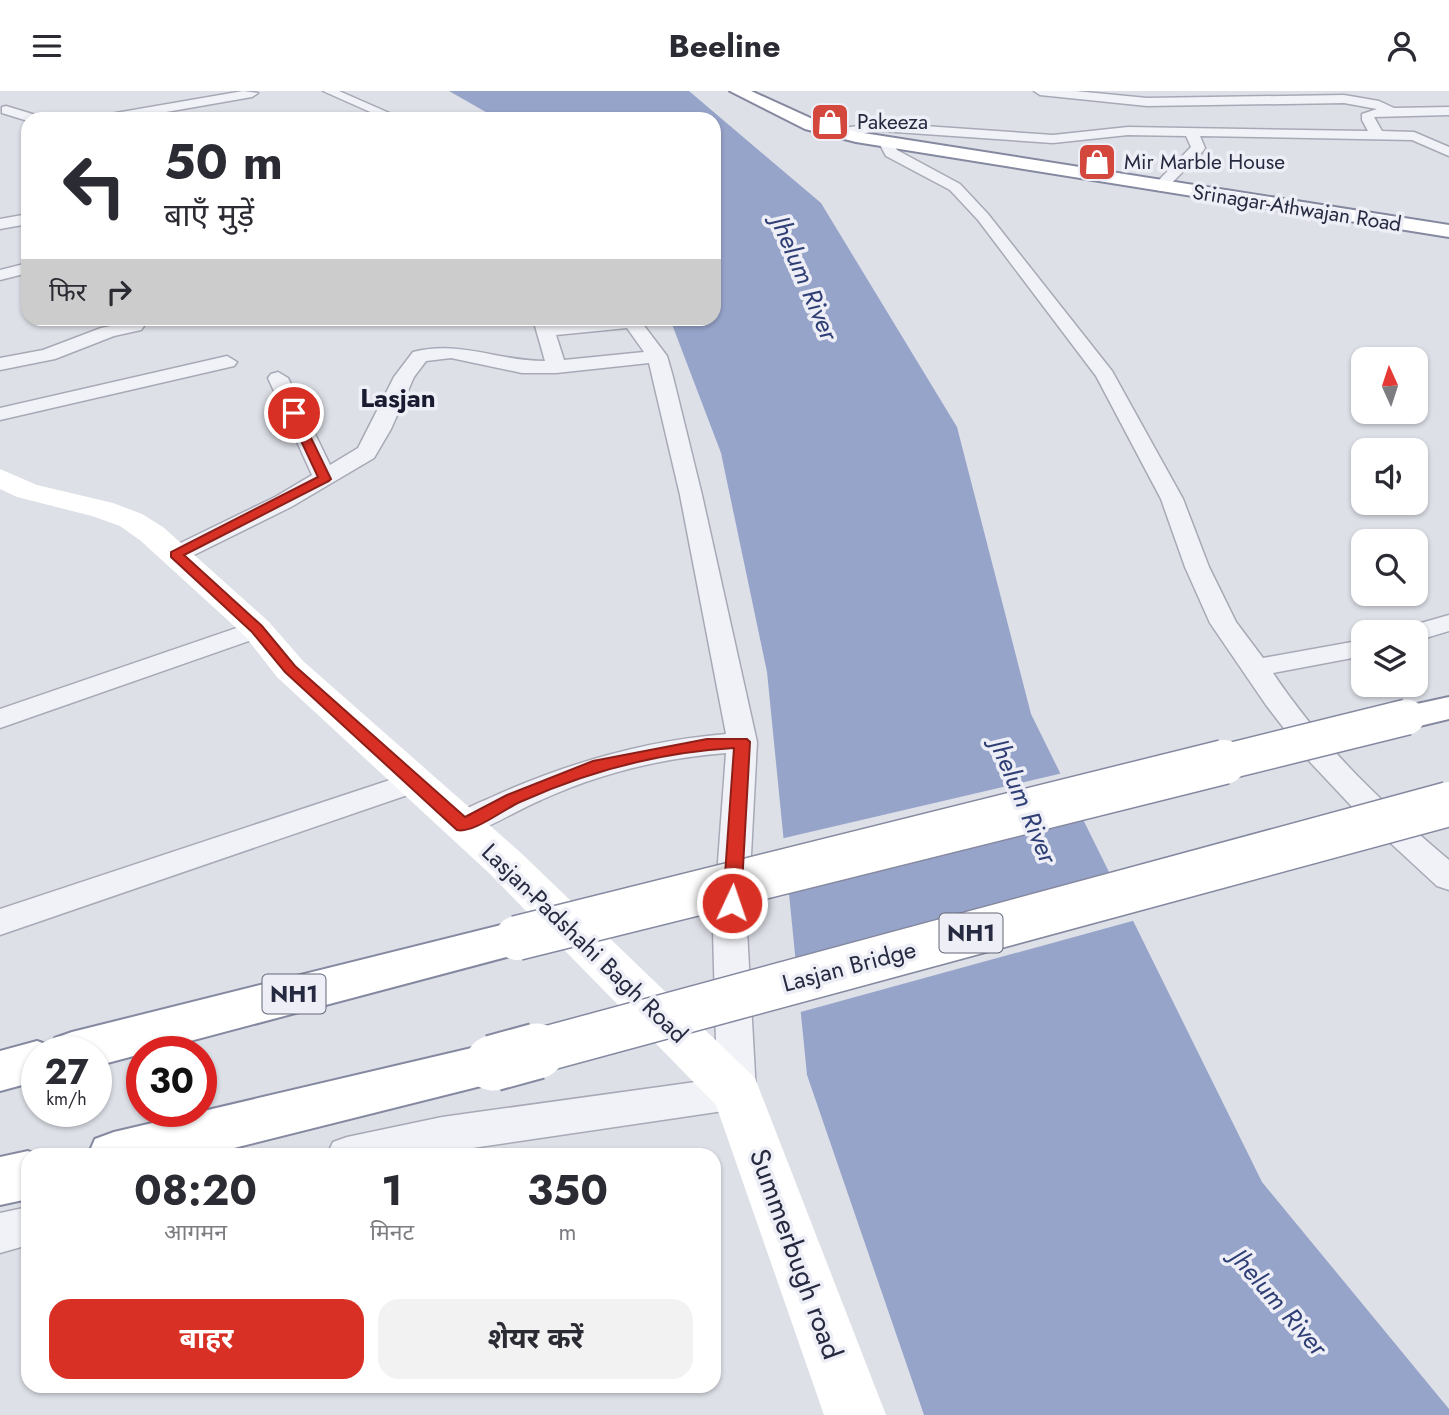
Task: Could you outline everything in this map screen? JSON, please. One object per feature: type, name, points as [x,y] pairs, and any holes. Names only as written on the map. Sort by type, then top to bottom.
[{"type":"main road","name":"Srinagar-Athwajan Road","points":[[738,91],[835,133],[1160,187],[1449,231]]},
{"type":"main road","name":"Lasjan-Padshahi Bagh Road","points":[[1,479],[27,491],[102,509],[131,520],[176,555],[257,629],[290,669],[505,863],[737,1093]]},
{"type":"main road","name":"NH1","points":[[112,1042],[517,938],[1449,708]]},
{"type":"main road","name":"Lasjan Bridge","points":[[143,1148],[493,1063],[1449,804]]},
{"type":"main road","points":[[0,1071],[21,1065]]},
{"type":"main road","name":"Summerbugh road","points":[[737,1093],[855,1415]]},
{"type":"main road","points":[[0,1181],[21,1176]]},
{"type":"street","points":[[329,91],[380,112]]},
{"type":"street","points":[[1040,91],[1255,116],[1374,135],[1417,137],[1449,152]]},
{"type":"street","points":[[1366,91],[1375,104]]},
{"type":"street","points":[[144,112],[252,93]]},
{"type":"street","points":[[835,133],[881,127],[1001,138],[1044,139],[1091,133],[1191,131],[1255,116],[1275,95],[1341,95],[1375,104],[1392,112]]},
{"type":"street","points":[[6,110],[21,115]]},
{"type":"street","points":[[1374,135],[1377,132],[1368,120],[1368,114],[1449,110]]},
{"type":"street","points":[[11,126],[21,124]]},
{"type":"street","points":[[1160,187],[1198,148],[1191,131]]},
{"type":"street","points":[[886,143],[891,153],[954,187],[983,217],[1105,375],[1172,499],[1197,566],[1223,622],[1278,704],[1326,764],[1449,878]]},
{"type":"street","points":[[0,224],[21,220]]},
{"type":"street","points":[[0,275],[21,270]]},
{"type":"street","points":[[0,364],[48,355],[108,332],[135,326]]},
{"type":"street","points":[[543,326],[556,367]]},
{"type":"street","points":[[379,1148],[442,1134],[737,1093],[730,930],[742,742],[691,495],[657,356],[635,326]]},
{"type":"street","points":[[176,555],[325,479],[366,453],[376,441],[402,383],[420,356],[451,352],[522,367],[556,367],[657,356]]},
{"type":"street","points":[[0,414],[227,362]]},
{"type":"street","points":[[278,378],[325,479]]},
{"type":"street","points":[[1428,629],[1449,623]]},
{"type":"street","points":[[0,719],[257,629]]},
{"type":"street","points":[[1256,668],[1351,650]]},
{"type":"street","points":[[463,825],[512,799],[599,765],[707,744],[742,742]]},
{"type":"street","points":[[0,922],[414,782]]},
{"type":"street","points":[[0,1233],[21,1228]]},
{"type":"water","points":[[449,91],[689,91],[714,112],[486,112]]},
{"type":"water","name":"Jhelum River","points":[[721,118],[821,203],[957,427],[1031,714],[1262,1182],[1449,1409],[1449,1415],[924,1415],[807,1075],[767,672],[721,453],[673,326],[721,326]]},
{"type":"pier","points":[[1063,773],[1086,819],[785,895],[780,839]]},
{"type":"pier","points":[[1114,875],[1136,920],[797,1013],[792,959]]},
{"type":"place","name":"Pakeeza","points":[[830,122]]},
{"type":"place","name":"Mir Marble House","points":[[1097,162]]},
{"type":"district","name":"Lasjan","points":[[398,398]]},
{"type":"route","points":[[294,413],[325,479],[176,555],[257,629],[290,669],[463,825],[512,799],[599,765],[707,744],[742,742],[732,903]]}]
